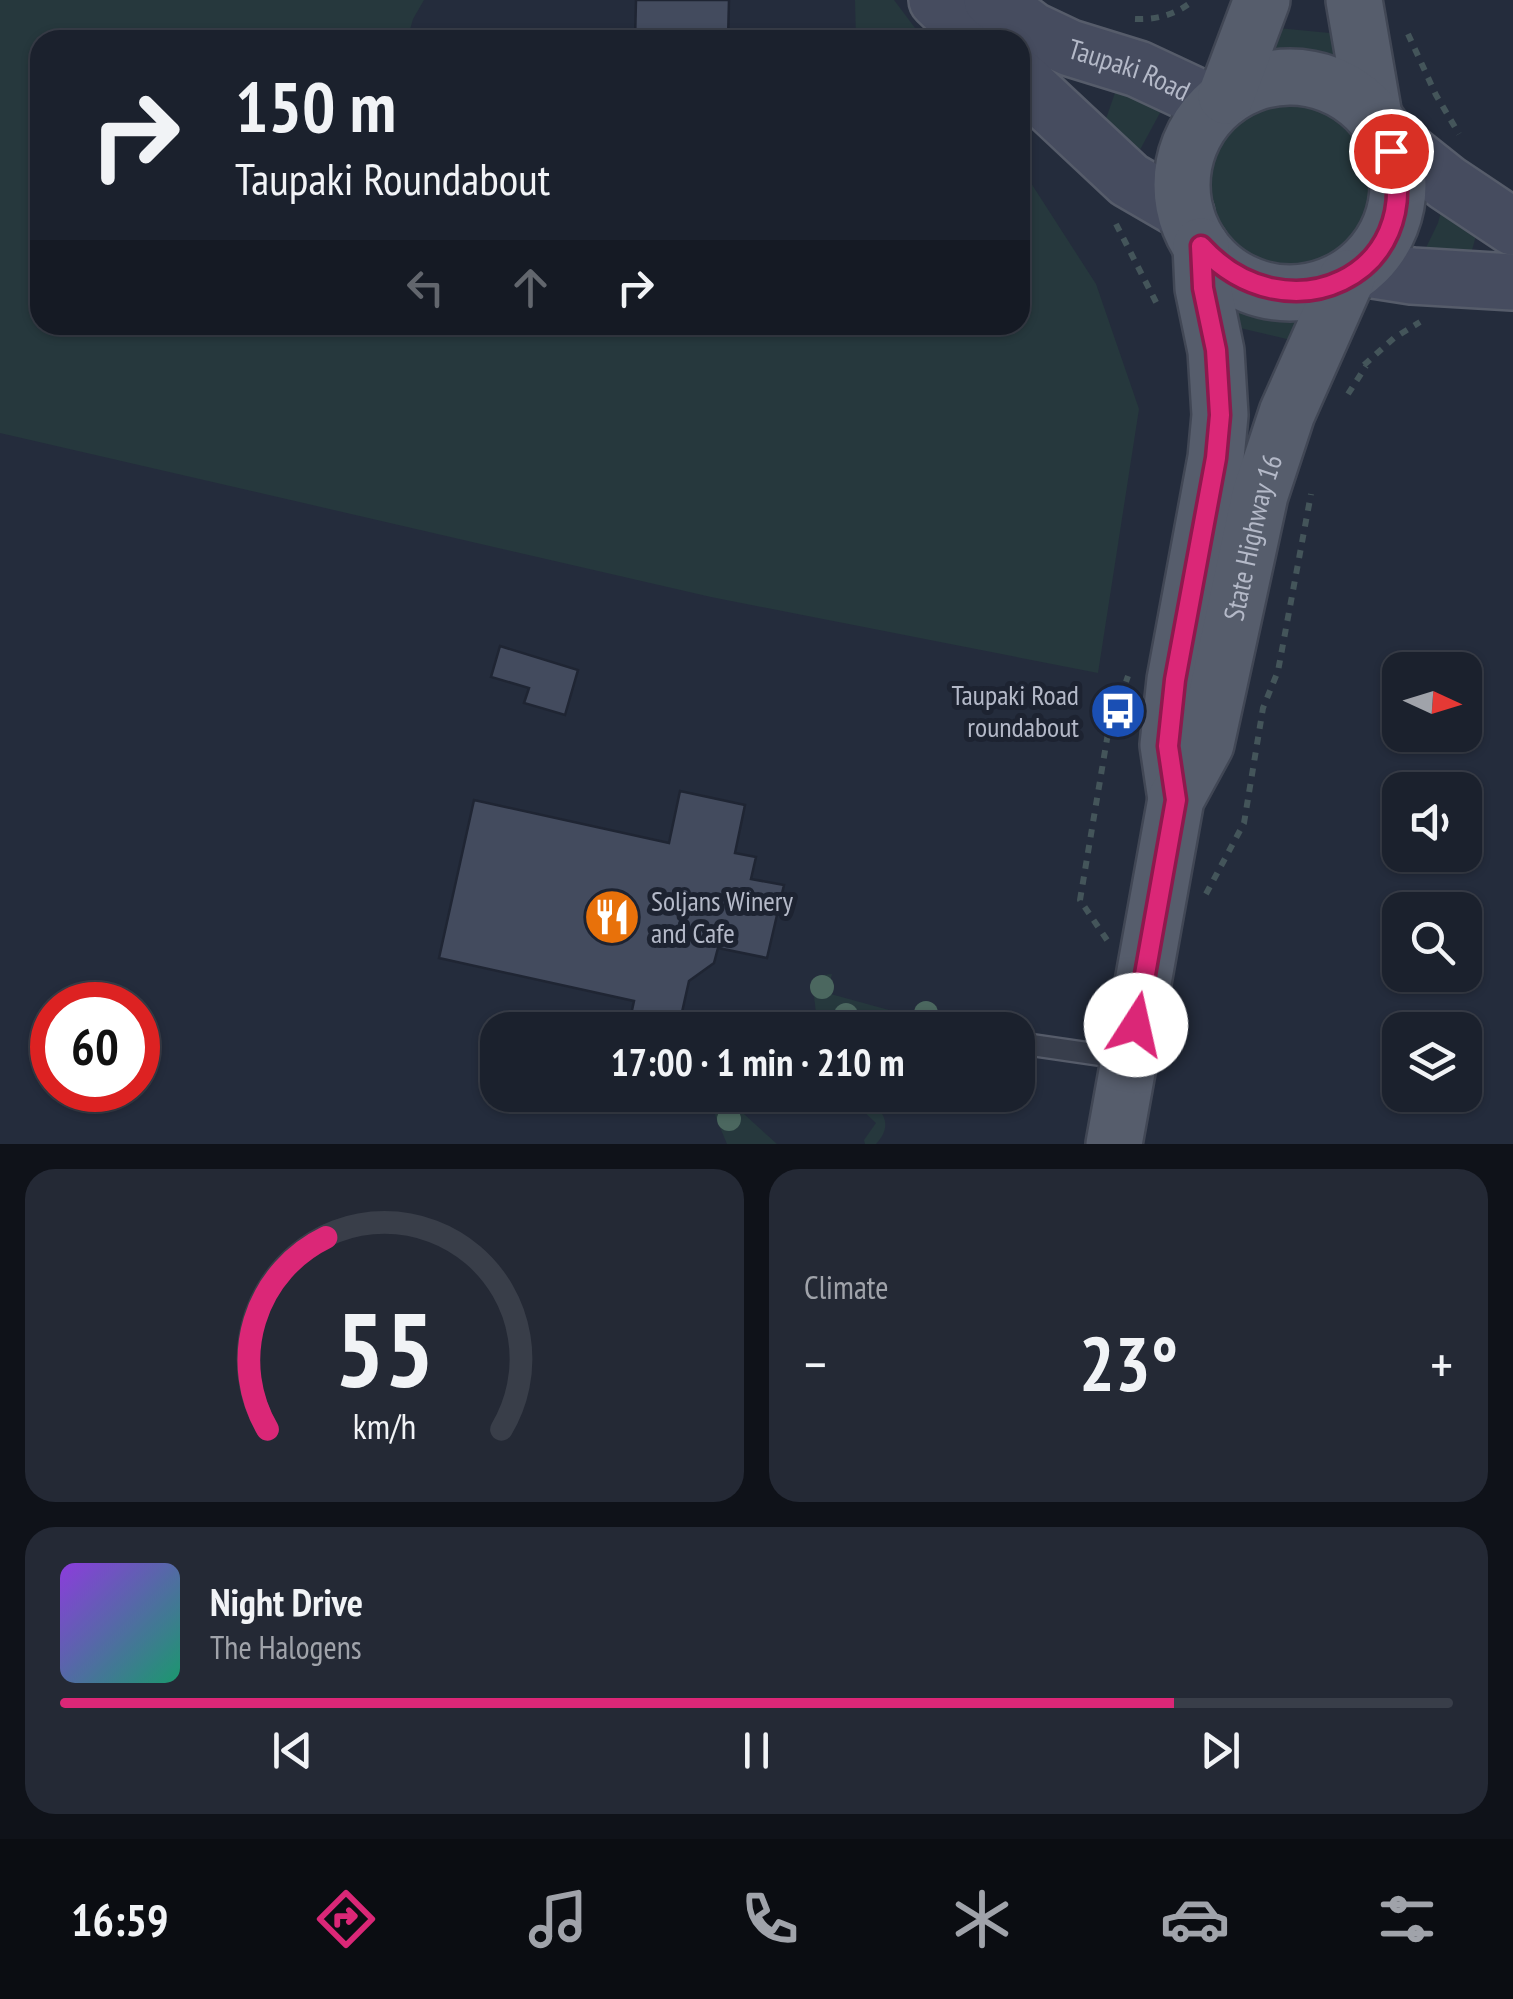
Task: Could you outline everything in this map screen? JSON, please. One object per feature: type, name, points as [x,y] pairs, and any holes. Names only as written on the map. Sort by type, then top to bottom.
[{"type":"main road","points":[[1262,0],[1220,101],[1191,143],[1185,162],[1193,229],[1233,274],[1268,290],[1316,290],[1354,273],[1382,243],[1396,208],[1397,172],[1379,124],[1354,0]]},
{"type":"main road","points":[[1220,101],[1271,79],[1306,78],[1342,91],[1379,124]]},
{"type":"main road","name":"State Highway 16","points":[[1176,800],[1168,746],[1173,697],[1216,458],[1220,415],[1216,350],[1193,229]]},
{"type":"main road","name":"State Highway 16","points":[[1114,1144],[1176,800],[1206,744],[1260,496],[1287,413],[1354,273]]},
{"type":"street","points":[[937,0],[969,30]]},
{"type":"street","name":"Taupaki Road","points":[[992,0],[1032,30],[1070,48],[1220,101]]},
{"type":"street","points":[[1030,87],[1129,180],[1193,229]]},
{"type":"street","points":[[1379,124],[1448,183],[1513,227]]},
{"type":"street","points":[[1354,273],[1513,282]]},
{"type":"lane","points":[[1035,1045],[1130,1059]]},
{"type":"path","points":[[1128,18],[1157,18],[1191,2],[1201,7]]},
{"type":"path","points":[[1405,27],[1436,95],[1466,143]]},
{"type":"path","points":[[1110,216],[1146,280],[1163,320]]},
{"type":"path","points":[[1344,400],[1366,366],[1394,338],[1426,320]]},
{"type":"path","points":[[1356,363],[1366,366]]},
{"type":"path","points":[[1220,873],[1244,823],[1264,708],[1278,671],[1312,485]]},
{"type":"path","points":[[1090,914],[1080,900],[1108,733],[1131,669]]},
{"type":"shaded area","points":[[0,0],[424,0],[410,30],[30,30],[30,335],[1030,335],[1030,182],[1096,284],[1139,409],[1098,673],[711,597],[0,433]]},
{"type":"shaded area","points":[[855,0],[894,0],[916,30],[856,30]]},
{"type":"shaded area","points":[[1278,28],[1340,34],[1351,75],[1324,64],[1267,56]]},
{"type":"shaded area","points":[[1116,90],[1168,98],[1135,159],[1101,133]]},
{"type":"shaded area","points":[[1290,94],[1322,101],[1350,119],[1368,147],[1375,179],[1368,211],[1350,239],[1322,257],[1290,264],[1258,257],[1230,239],[1212,211],[1205,179],[1212,147],[1230,119],[1258,101]]},
{"type":"shaded area","points":[[1444,200],[1479,225],[1469,261],[1419,262],[1438,223]]},
{"type":"shaded area","points":[[1228,293],[1285,310],[1311,312],[1295,341],[1240,328]]},
{"type":"shaded area","points":[[832,974],[827,993],[896,1012],[816,1012],[813,988],[823,975]]},
{"type":"shaded area","points":[[922,1001],[930,1004],[932,1012],[919,1012]]},
{"type":"shaded area","points":[[715,1112],[742,1112],[777,1144],[727,1144]]},
{"type":"shaded area","points":[[864,1112],[881,1112],[885,1124],[876,1144],[865,1144],[864,1140],[876,1123]]},
{"type":"building","points":[[636,0],[729,0],[728,30],[635,30]]},
{"type":"building","points":[[500,646],[578,670],[565,715],[524,703],[529,688],[491,677]]},
{"type":"building","name":"Soljans Winery and Cafe","points":[[680,791],[745,805],[735,853],[756,857],[751,879],[784,885],[767,958],[718,948],[714,963],[689,981],[682,1012],[632,1012],[634,1001],[439,958],[474,800],[669,843]]},
{"type":"place","name":"Taupaki Road roundabout","points":[[1118,711]]},
{"type":"place","name":"Soljans Winery and Cafe","points":[[612,917]]},
{"type":"route","points":[[1136,1025],[1176,800],[1168,746],[1175,680],[1216,458],[1220,415],[1216,350],[1203,288],[1201,246],[1233,274],[1268,290],[1290,292],[1332,286],[1372,257],[1390,228],[1398,188],[1391,151]]}]
